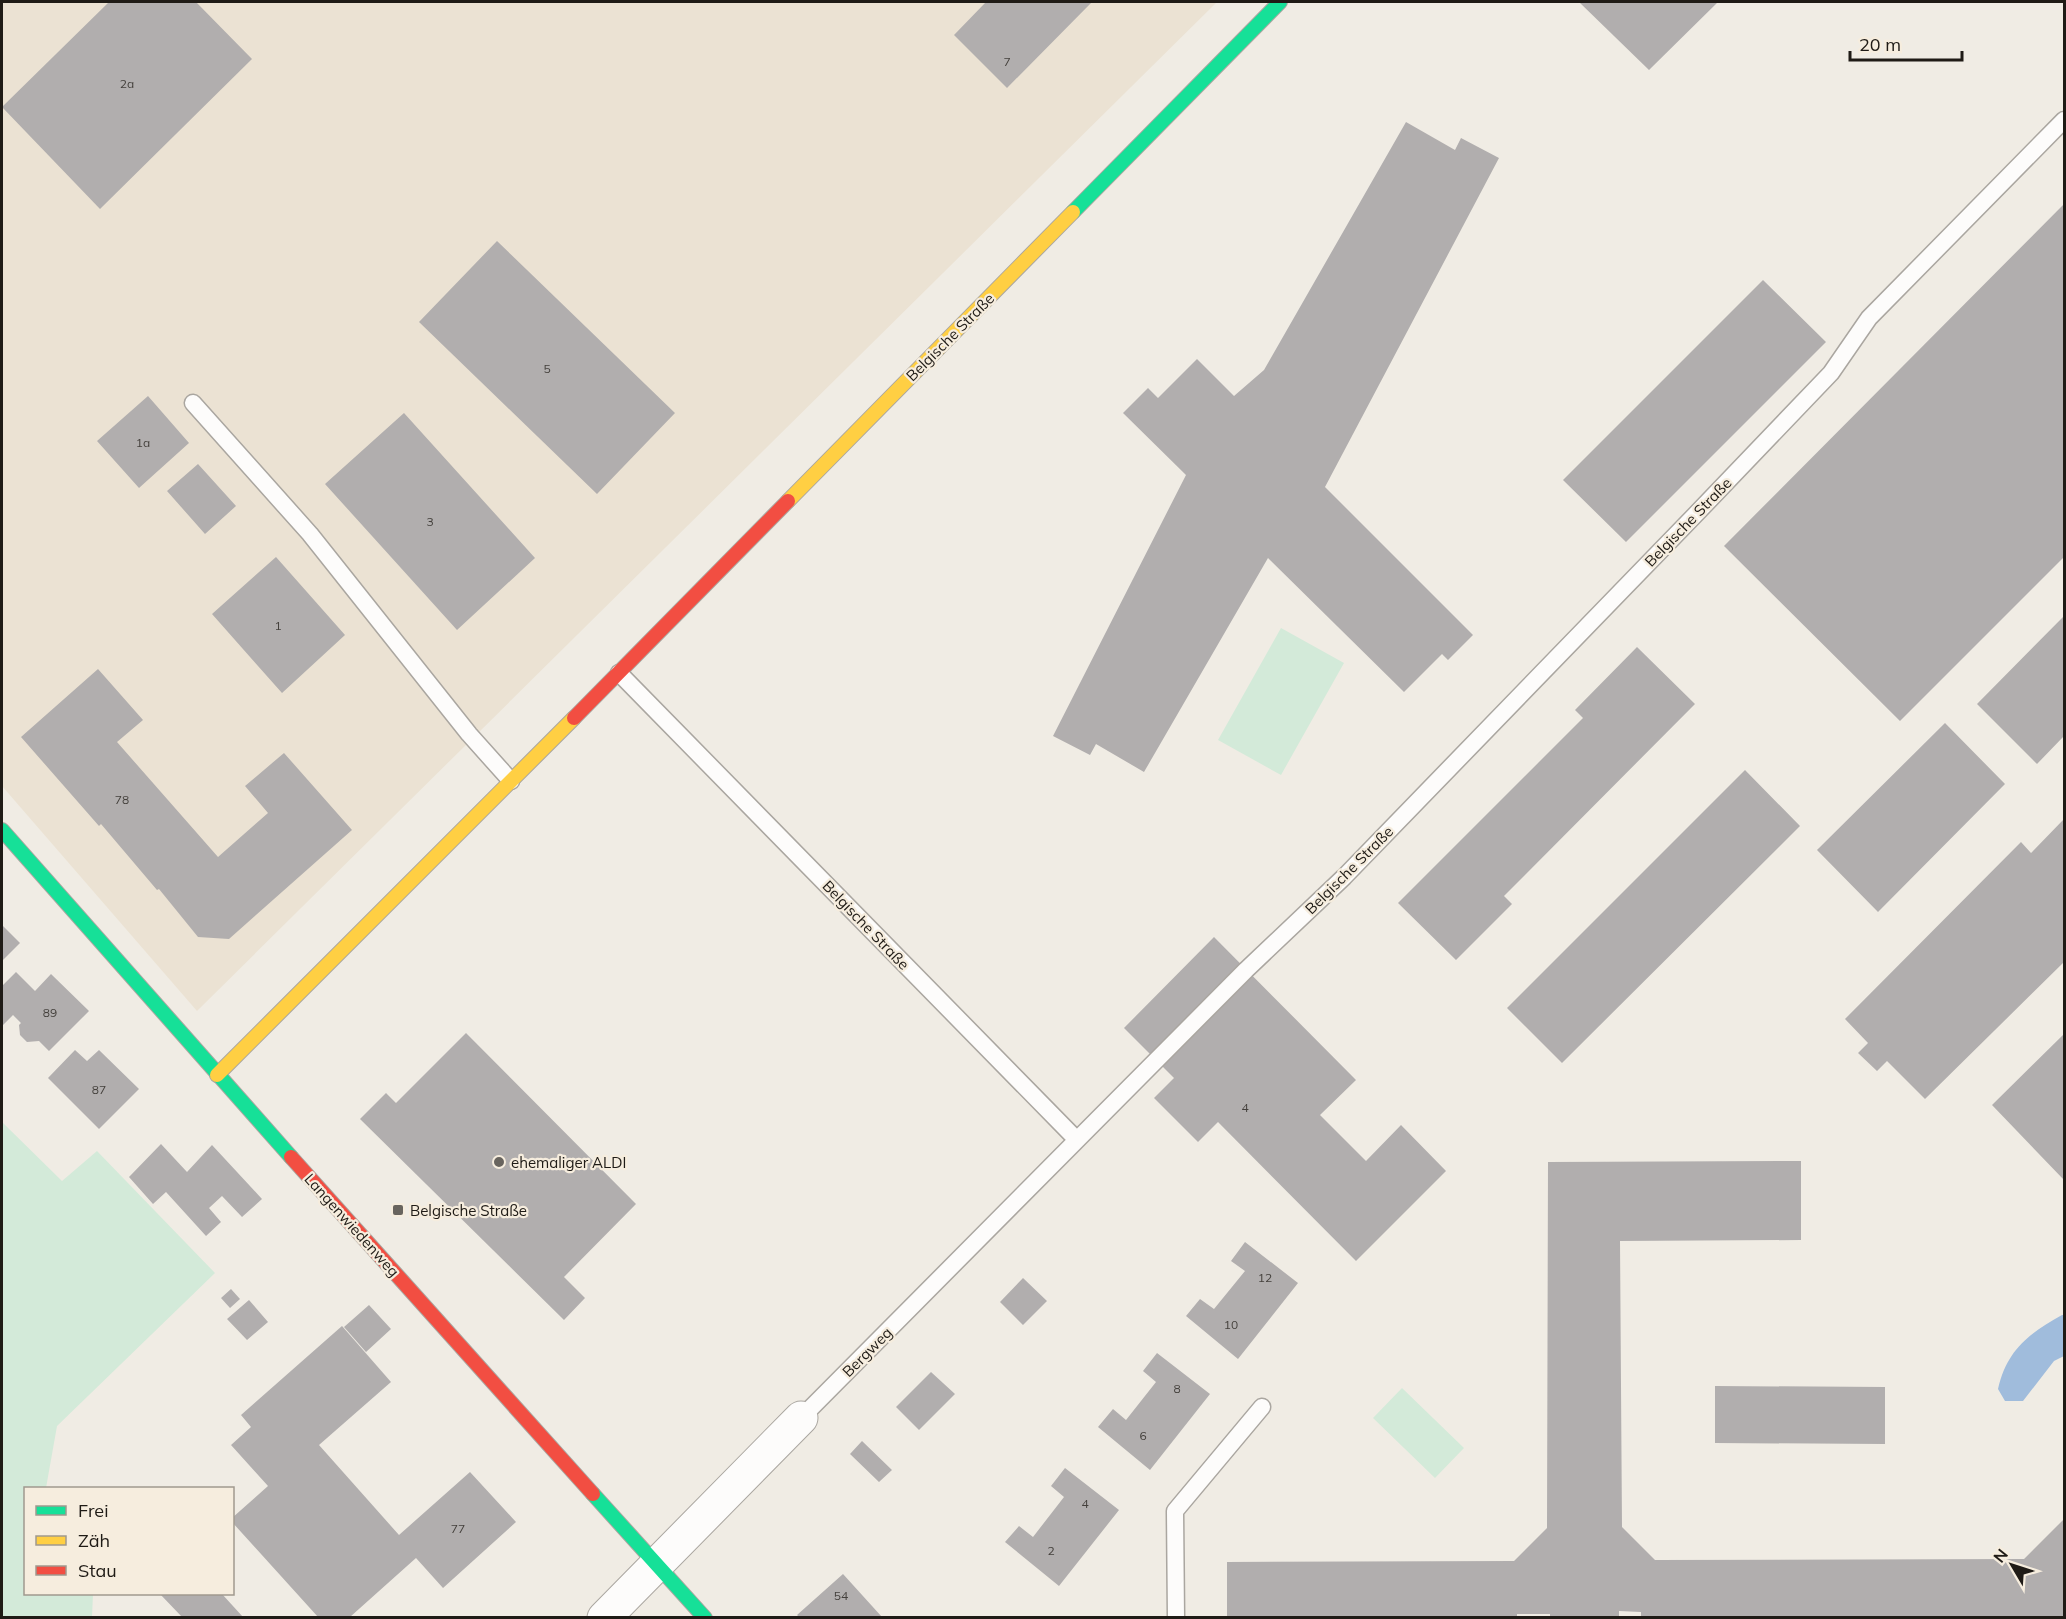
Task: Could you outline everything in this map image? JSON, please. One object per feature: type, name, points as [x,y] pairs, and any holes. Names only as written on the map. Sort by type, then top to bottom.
[{"type":"street","name":"Belgische Straße","points":[[217,1075],[619,673],[1280,2]]},
{"type":"street","name":"Langenwiedenweg","points":[[2,830],[217,1075],[705,1617]]},
{"type":"street","name":"Bergweg","points":[[604,1617],[801,1418]]},
{"type":"lane","name":"Belgische Straße","points":[[619,673],[1077,1140],[1246,970],[1344,877],[1687,523],[1831,373],[1869,318],[2064,120]]},
{"type":"lane","points":[[193,403],[310,534],[469,734],[511,781]]},
{"type":"lane","name":"Bergweg","points":[[801,1418],[1077,1140]]},
{"type":"lane","points":[[1176,1617],[1175,1511],[1262,1407]]},
{"type":"shaded area","points":[[2,2],[1217,2],[197,1011],[2,786]]},
{"type":"green space","points":[[1281,628],[1344,663],[1281,775],[1218,740]]},
{"type":"green space","points":[[2,1122],[62,1181],[97,1151],[215,1273],[57,1426],[46,1487],[24,1487],[24,1595],[93,1595],[92,1617],[2,1617]]},
{"type":"green space","points":[[1402,1388],[1464,1448],[1435,1478],[1373,1418]]},
{"type":"water","points":[[2064,1315],[2064,1356],[2054,1361],[2023,1401],[2005,1401],[1998,1389],[2013,1353],[2029,1336]]},
{"type":"building","points":[[109,2],[196,2],[252,59],[100,209],[2,107]]},
{"type":"building","points":[[986,2],[1092,2],[1007,88],[954,35]]},
{"type":"building","points":[[1579,2],[1718,2],[1649,70]]},
{"type":"building","points":[[1406,122],[1455,150],[1461,138],[1499,158],[1325,487],[1473,635],[1448,660],[1442,654],[1404,692],[1268,558],[1144,772],[1096,744],[1090,755],[1053,736],[1186,475],[1123,413],[1148,388],[1158,398],[1197,359],[1234,396],[1264,370]]},
{"type":"building","points":[[2064,204],[2064,557],[1900,721],[1724,546]]},
{"type":"building","points":[[497,241],[675,413],[597,494],[419,322]]},
{"type":"building","points":[[1763,280],[1826,342],[1626,542],[1563,480]]},
{"type":"building","points":[[148,396],[189,443],[139,488],[97,441]]},
{"type":"building","points":[[404,413],[535,558],[457,630],[325,484]]},
{"type":"building","points":[[198,464],[236,506],[205,534],[167,491]]},
{"type":"building","points":[[276,557],[345,635],[282,693],[212,614]]},
{"type":"building","points":[[2064,616],[2064,736],[2037,764],[1977,704]]},
{"type":"building","points":[[1637,647],[1695,704],[1504,896],[1512,904],[1456,960],[1398,903],[1583,718],[1575,710]]},
{"type":"building","points":[[98,669],[143,720],[117,742],[218,857],[268,813],[245,786],[284,753],[352,830],[229,939],[198,937],[159,889],[157,890],[101,824],[99,826],[21,737]]},
{"type":"building","points":[[1945,723],[2005,784],[1878,912],[1817,850]]},
{"type":"building","points":[[1745,770],[1800,826],[1562,1063],[1507,1008]]},
{"type":"building","points":[[2064,819],[2064,962],[1925,1099],[1887,1061],[1877,1071],[1858,1053],[1868,1043],[1845,1019],[2021,842],[2031,853]]},
{"type":"building","points":[[2,925],[20,943],[2,961]]},
{"type":"building","points":[[1214,937],[1356,1080],[1320,1115],[1366,1161],[1401,1125],[1446,1171],[1356,1261],[1218,1122],[1198,1142],[1154,1098],[1174,1078],[1124,1028]]},
{"type":"building","points":[[16,972],[35,991],[51,974],[89,1011],[49,1051],[39,1041],[27,1042],[20,1035],[19,1025],[21,1023],[13,1015],[2,1026],[2,986]]},
{"type":"building","name":"ehemaliger ALDI","points":[[466,1033],[636,1204],[564,1277],[585,1298],[564,1320],[360,1119],[386,1093],[396,1103]]},
{"type":"building","points":[[2064,1034],[2064,1180],[1992,1105]]},
{"type":"building","points":[[75,1050],[87,1061],[99,1050],[139,1089],[99,1129],[48,1078]]},
{"type":"building","points":[[161,1144],[187,1172],[212,1145],[262,1199],[242,1217],[222,1196],[209,1208],[221,1222],[206,1236],[166,1192],[153,1204],[129,1177]]},
{"type":"building","points":[[1801,1161],[1801,1240],[1620,1241],[1622,1527],[1655,1560],[2024,1559],[2064,1519],[2064,1617],[1641,1617],[1641,1612],[1619,1611],[1619,1617],[1550,1617],[1550,1614],[1517,1614],[1517,1617],[1227,1617],[1227,1562],[1514,1561],[1547,1528],[1548,1162]]},
{"type":"building","points":[[1245,1242],[1298,1283],[1238,1359],[1186,1316],[1200,1299],[1214,1309],[1245,1271],[1231,1261]]},
{"type":"building","points":[[1023,1278],[1047,1301],[1023,1325],[1000,1302]]},
{"type":"building","points":[[231,1289],[240,1299],[230,1308],[221,1298]]},
{"type":"building","points":[[249,1300],[268,1322],[247,1340],[227,1319]]},
{"type":"building","points":[[369,1305],[391,1329],[366,1352],[344,1327]]},
{"type":"building","points":[[342,1326],[391,1382],[319,1445],[399,1535],[470,1472],[516,1522],[443,1588],[416,1558],[350,1617],[318,1617],[234,1524],[234,1516],[268,1486],[231,1445],[251,1427],[241,1415]]},
{"type":"building","points":[[1157,1353],[1210,1394],[1150,1470],[1098,1427],[1113,1409],[1126,1420],[1156,1382],[1143,1371]]},
{"type":"building","points":[[931,1372],[955,1394],[919,1430],[896,1407]]},
{"type":"building","points":[[1715,1386],[1885,1387],[1885,1444],[1715,1443]]},
{"type":"building","points":[[862,1441],[892,1470],[879,1482],[850,1454]]},
{"type":"building","points":[[1065,1468],[1119,1510],[1059,1586],[1005,1542],[1019,1526],[1033,1537],[1064,1497],[1051,1486]]},
{"type":"building","points":[[843,1574],[882,1617],[799,1617],[797,1615]]},
{"type":"building","points":[[161,1595],[223,1595],[243,1617],[182,1617]]},
{"type":"traffic: fast","points":[[1073,212],[1280,2]]},
{"type":"traffic: fast","points":[[2,830],[291,1157]]},
{"type":"traffic: fast","points":[[593,1494],[705,1618]]},
{"type":"traffic: slow","points":[[788,501],[1073,212]]},
{"type":"traffic: slow","points":[[217,1075],[574,718]]},
{"type":"traffic: jam","points":[[574,718],[788,501]]},
{"type":"traffic: jam","points":[[291,1157],[593,1494]]},
{"type":"place","name":"ehemaliger ALDI","points":[[499,1162]]},
{"type":"place","name":"Belgische Straße","points":[[398,1210]]}]
